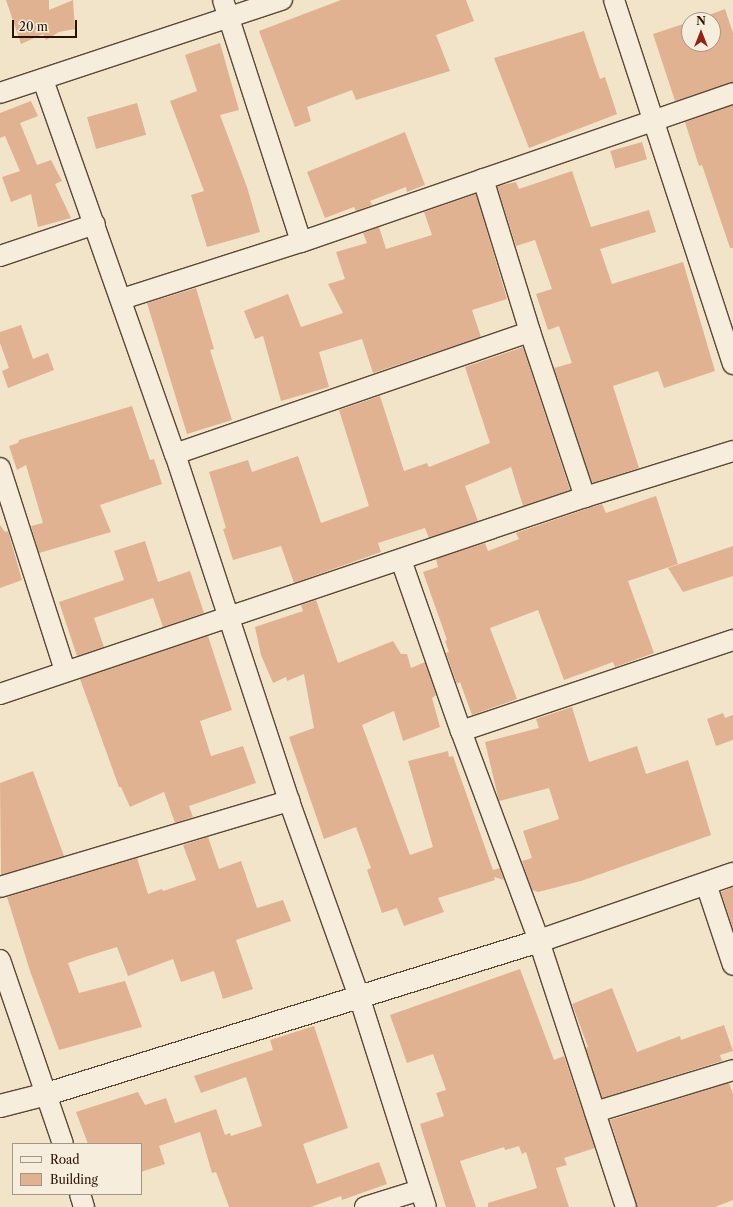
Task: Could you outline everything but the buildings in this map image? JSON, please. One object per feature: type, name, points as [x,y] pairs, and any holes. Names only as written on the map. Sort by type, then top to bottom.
[{"type":"street","points":[[0,93],[43,80],[226,8],[282,0]]},
{"type":"street","points":[[614,0],[731,352]]},
{"type":"street","points":[[226,8],[301,242]]},
{"type":"street","points":[[43,80],[122,299],[175,454],[227,618],[289,801],[359,996],[423,1198],[365,1207]]},
{"type":"street","points":[[122,299],[301,242],[733,93]]},
{"type":"street","points":[[483,179],[530,332],[585,497]]},
{"type":"street","points":[[0,256],[95,224]]},
{"type":"street","points":[[175,454],[530,332]]},
{"type":"street","points":[[0,694],[585,497],[733,451]]},
{"type":"street","points":[[0,468],[65,671]]},
{"type":"street","points":[[401,560],[460,731],[539,941],[626,1207]]},
{"type":"street","points":[[460,731],[733,640]]},
{"type":"street","points":[[0,887],[289,801]]},
{"type":"street","points":[[0,1106],[47,1094],[539,941],[733,874]]},
{"type":"street","points":[[706,884],[733,965]]},
{"type":"street","points":[[0,960],[64,1143]]},
{"type":"street","points":[[595,1112],[733,1070]]},
{"type":"street","points":[[80,1195],[84,1207]]}]
